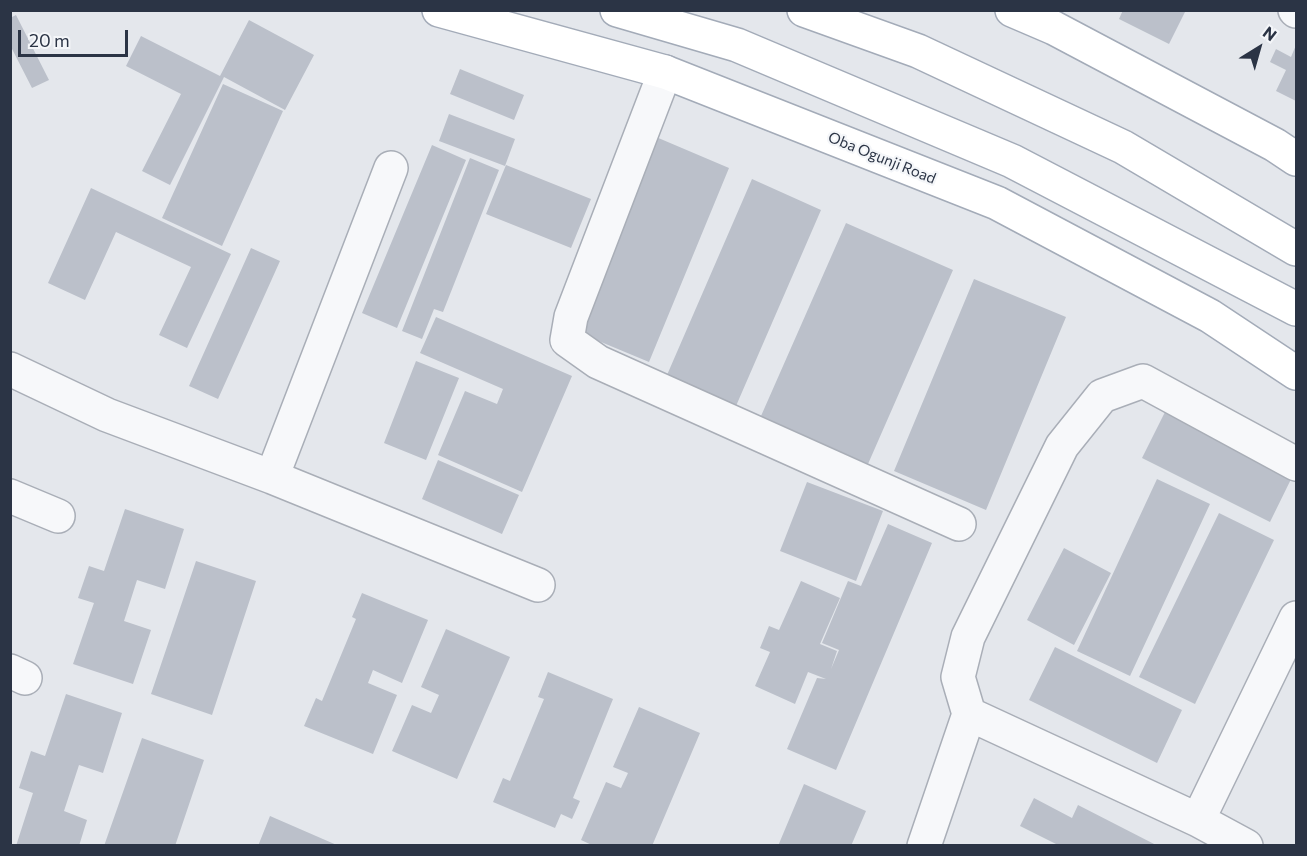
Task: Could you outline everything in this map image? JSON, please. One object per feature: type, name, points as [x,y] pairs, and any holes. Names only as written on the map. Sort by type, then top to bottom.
[{"type":"main road","name":"Oba Ogunji Road","points":[[439,10],[665,72],[998,204],[1210,316],[1296,373]]},
{"type":"main road","points":[[617,10],[737,45],[1012,161],[1296,309]]},
{"type":"main road","points":[[804,10],[918,51],[1123,147],[1296,249]]},
{"type":"main road","points":[[1012,10],[1054,28],[1264,139],[1296,159]]},
{"type":"street","points":[[665,72],[571,317],[567,340],[598,362],[959,524]]},
{"type":"street","points":[[272,477],[391,168]]},
{"type":"street","points":[[10,369],[107,415],[272,477],[538,585]]},
{"type":"street","points":[[924,846],[969,714],[958,677],[968,637],[1062,446],[1102,396],[1143,381],[1296,464]]},
{"type":"street","points":[[10,496],[58,516]]},
{"type":"street","points":[[1198,820],[1296,618]]},
{"type":"street","points":[[969,714],[1198,820],[1246,846]]},
{"type":"building","points":[[1123,10],[1186,10],[1169,44],[1119,19]]},
{"type":"building","points":[[16,15],[49,80],[32,88],[10,45],[10,18]]},
{"type":"building","points":[[249,20],[314,55],[285,110],[224,77],[170,185],[142,171],[181,94],[126,66],[141,36],[220,76]]},
{"type":"building","points":[[1296,45],[1296,101],[1276,91],[1286,70],[1270,62],[1276,49],[1291,57]]},
{"type":"building","points":[[460,69],[524,95],[514,120],[450,94]]},
{"type":"building","points":[[223,84],[283,111],[222,246],[162,218]]},
{"type":"building","points":[[449,114],[515,139],[505,166],[439,141]]},
{"type":"building","points":[[656,137],[729,168],[649,362],[577,332]]},
{"type":"building","points":[[432,145],[466,160],[397,328],[362,313]]},
{"type":"building","points":[[470,158],[499,170],[443,312],[434,309],[422,339],[402,331]]},
{"type":"building","points":[[506,165],[591,199],[571,248],[486,214]]},
{"type":"building","points":[[752,179],[821,210],[736,406],[667,375]]},
{"type":"building","points":[[91,188],[231,254],[187,348],[159,335],[191,267],[116,232],[85,300],[48,283]]},
{"type":"building","points":[[846,223],[953,270],[868,464],[761,416]]},
{"type":"building","points":[[251,248],[280,261],[218,399],[189,386]]},
{"type":"building","points":[[974,279],[1066,317],[986,510],[894,471]]},
{"type":"building","points":[[436,317],[572,376],[522,492],[438,455],[465,391],[497,404],[503,389],[420,353]]},
{"type":"building","points":[[416,361],[459,378],[426,460],[384,443]]},
{"type":"building","points":[[1169,404],[1296,469],[1270,522],[1142,458]]},
{"type":"building","points":[[438,460],[519,495],[502,534],[422,499]]},
{"type":"building","points":[[1157,479],[1210,504],[1130,676],[1077,651]]},
{"type":"building","points":[[807,482],[883,511],[856,581],[780,551]]},
{"type":"building","points":[[125,509],[184,529],[165,589],[137,580],[124,621],[151,630],[133,684],[73,664],[94,603],[78,598],[89,566],[104,571]]},
{"type":"building","points":[[1219,513],[1274,540],[1195,704],[1139,677]]},
{"type":"building","points":[[888,524],[932,543],[836,770],[787,749],[817,678],[826,679],[808,672],[795,704],[755,686],[770,652],[760,648],[769,626],[779,630],[801,581],[840,598],[820,644],[837,651],[831,669],[839,650],[822,643],[848,581],[861,586]]},
{"type":"building","points":[[1064,548],[1111,573],[1074,645],[1027,620]]},
{"type":"building","points":[[196,561],[256,581],[212,715],[151,694]]},
{"type":"building","points":[[362,593],[428,620],[402,683],[373,670],[368,683],[397,695],[373,754],[304,726],[316,698],[322,701],[356,619],[352,617]]},
{"type":"building","points":[[446,629],[510,657],[457,779],[392,751],[412,705],[431,713],[439,695],[421,687]]},
{"type":"building","points":[[1055,647],[1182,710],[1157,763],[1029,700]]},
{"type":"building","points":[[548,672],[613,699],[573,798],[580,801],[572,819],[561,814],[555,828],[493,802],[503,778],[510,781],[544,699],[538,697]]},
{"type":"building","points":[[66,694],[122,713],[103,773],[79,765],[64,811],[87,820],[79,846],[16,846],[33,793],[19,788],[31,751],[45,756]]},
{"type":"building","points":[[639,707],[700,733],[652,846],[594,846],[581,840],[606,782],[621,788],[628,773],[613,767]]},
{"type":"building","points":[[142,738],[204,760],[175,846],[104,846]]},
{"type":"building","points":[[804,784],[866,811],[851,846],[778,846]]},
{"type":"building","points":[[1034,798],[1072,818],[1078,805],[1158,846],[1060,846],[1020,826]]},
{"type":"building","points":[[270,816],[339,846],[258,846]]}]
